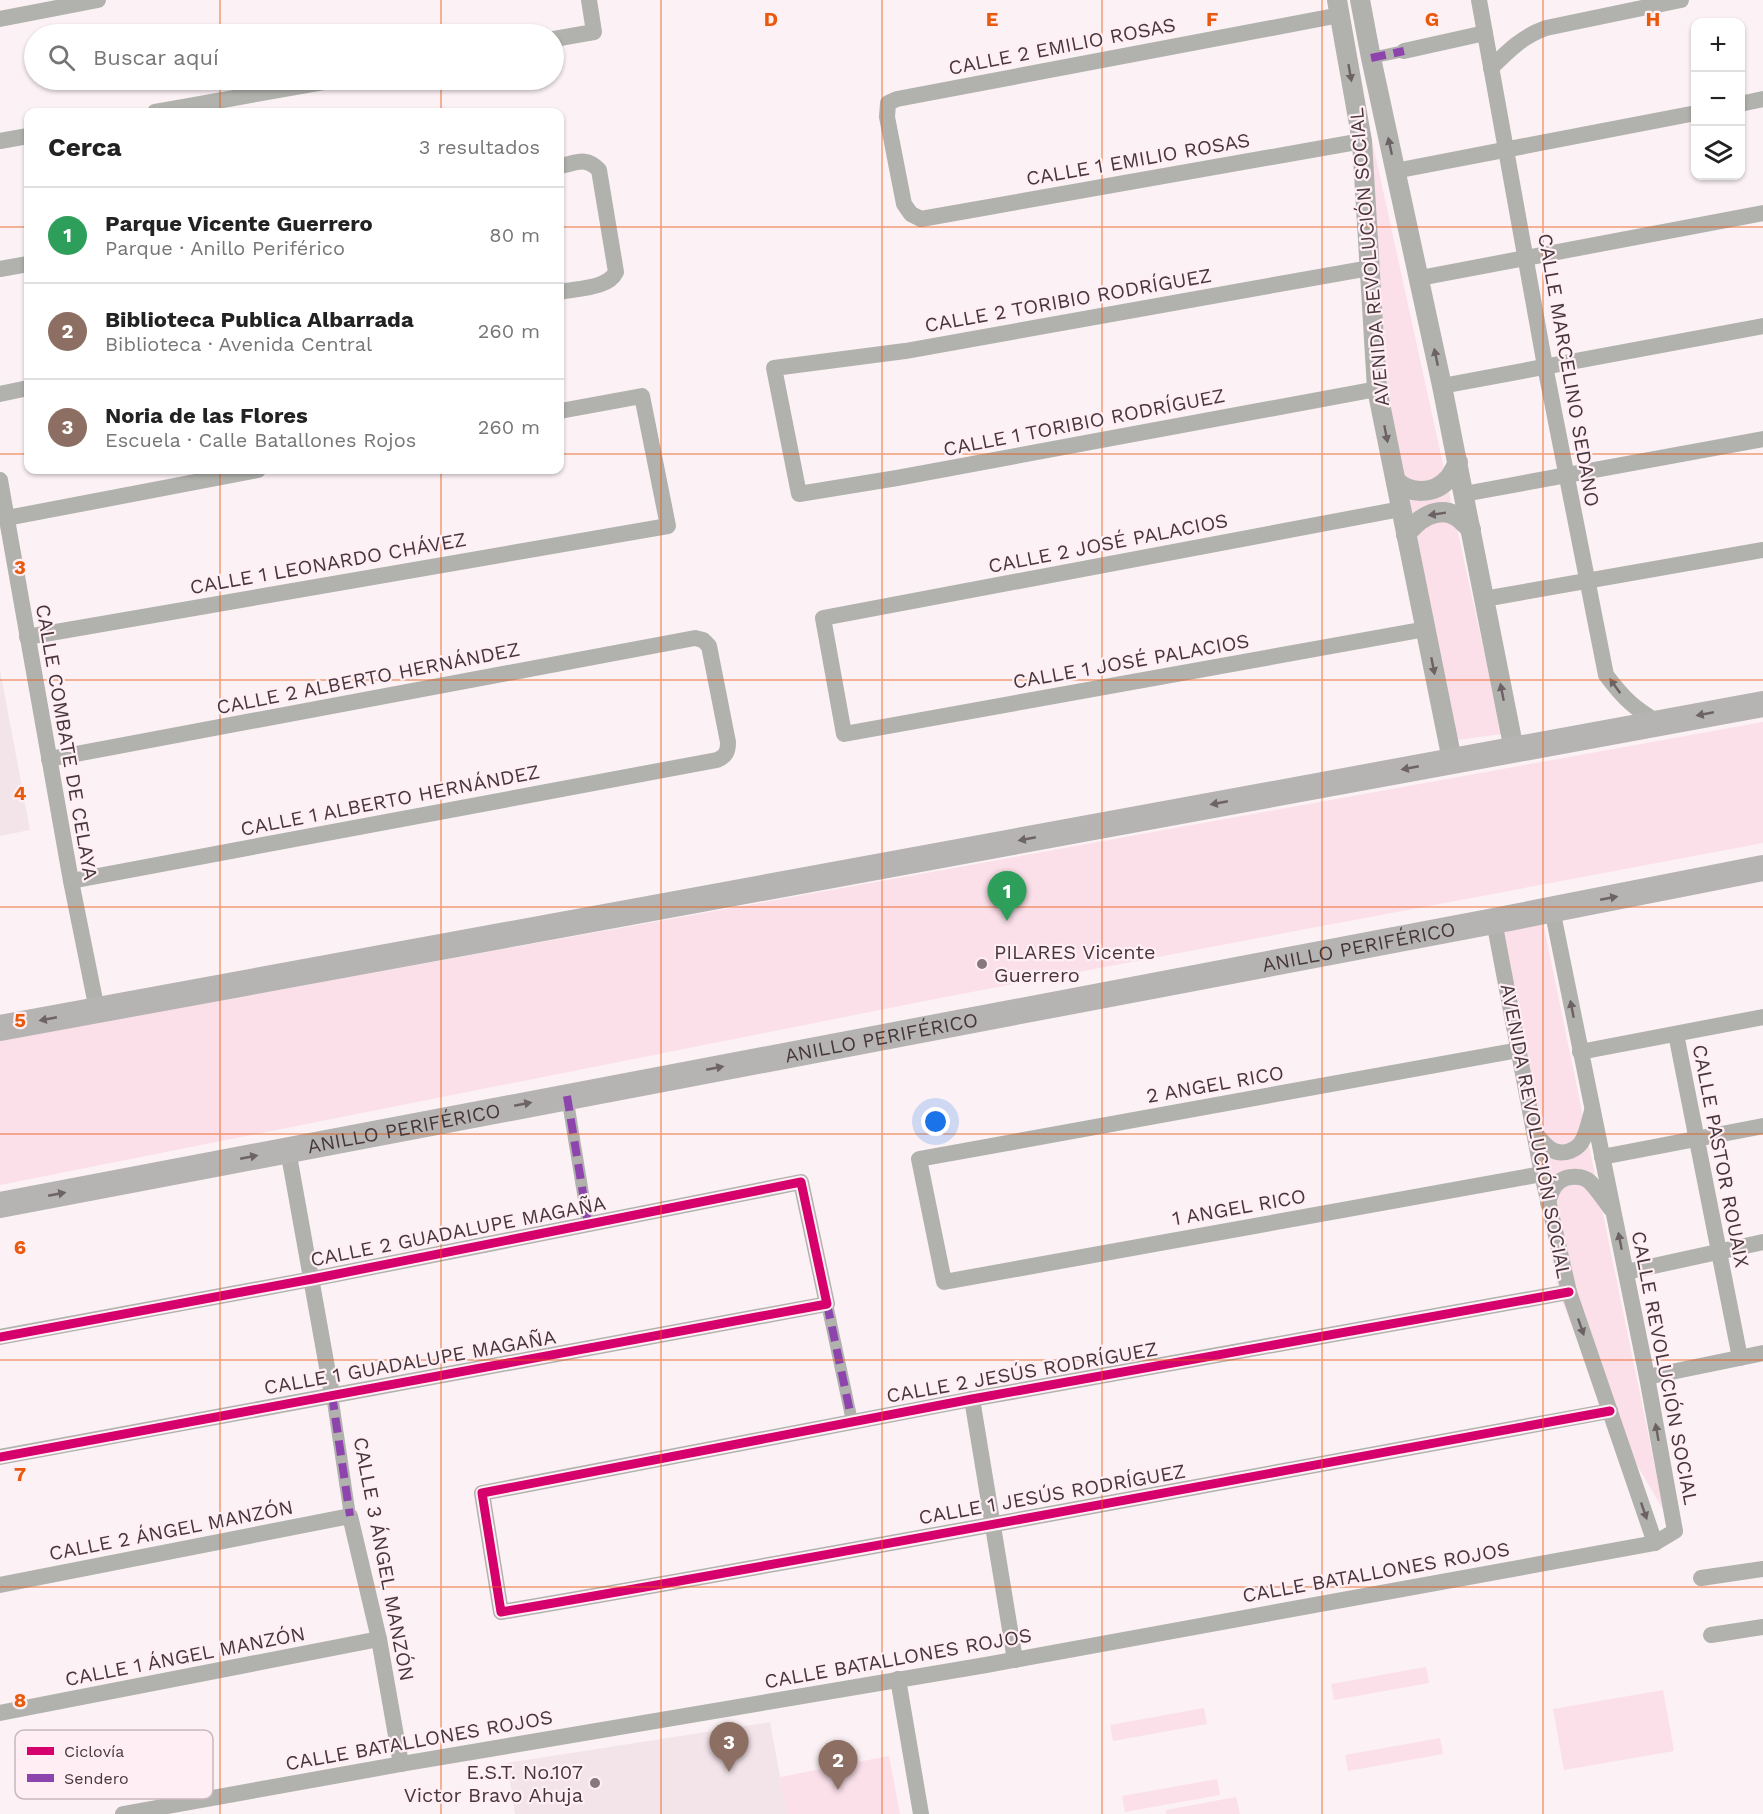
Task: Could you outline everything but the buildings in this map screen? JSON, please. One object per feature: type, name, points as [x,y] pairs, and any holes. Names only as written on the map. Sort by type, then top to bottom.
[{"type":"main road","points":[[0,1028],[1763,704]]},
{"type":"main road","name":"ANILLO PERIFÉRICO","points":[[0,1205],[1763,868]]},
{"type":"street","points":[[0,19],[98,0]]},
{"type":"street","points":[[564,37],[594,32],[589,0]]},
{"type":"street","name":"AVENIDA REVOLUCIÓN SOCIAL","points":[[1360,0],[1458,462],[1514,750]]},
{"type":"street","name":"CALLE MARCELINO SEDANO","points":[[1479,0],[1508,150],[1545,366],[1606,675],[1635,709],[1659,723]]},
{"type":"street","points":[[1491,68],[1531,33],[1681,0]]},
{"type":"street","name":"AVENIDA REVOLUCIÓN SOCIAL","points":[[1339,8],[1362,141],[1377,389],[1452,760]]},
{"type":"street","name":"CALLE 2 EMILIO ROSAS","points":[[921,219],[911,214],[904,204],[887,117],[888,103],[897,99],[1339,8]]},
{"type":"street","points":[[1371,58],[1485,33]]},
{"type":"street","points":[[177,108],[278,90]]},
{"type":"street","points":[[1745,103],[1763,99]]},
{"type":"street","points":[[1395,171],[1691,113]]},
{"type":"street","points":[[0,141],[24,137]]},
{"type":"street","name":"CALLE 1 EMILIO ROSAS","points":[[921,219],[1362,141]]},
{"type":"street","points":[[564,165],[586,161],[599,170],[616,263],[613,279],[606,283],[564,291]]},
{"type":"street","points":[[1420,278],[1763,213]]},
{"type":"street","points":[[0,269],[24,265]]},
{"type":"street","name":"CALLE 2 TORIBIO RODRÍGUEZ","points":[[799,494],[774,368],[905,351],[1370,268]]},
{"type":"street","points":[[1442,386],[1763,326]]},
{"type":"street","points":[[0,393],[24,389]]},
{"type":"street","name":"CALLE 1 TORIBIO RODRÍGUEZ","points":[[799,494],[1377,389]]},
{"type":"street","name":"CALLE 1 LEONARDO CHÁVEZ","points":[[27,637],[668,526],[642,396],[564,410]]},
{"type":"street","points":[[1464,494],[1763,439]]},
{"type":"street","points":[[1395,481],[1404,489],[1426,490],[1438,487],[1448,480],[1458,462]]},
{"type":"street","points":[[7,518],[237,474]]},
{"type":"street","name":"CALLE COMBATE DE CELAYA","points":[[0,480],[71,881],[97,1010]]},
{"type":"street","name":"CALLE 2 JOSÉ PALACIOS","points":[[844,734],[823,618],[1401,509]]},
{"type":"street","points":[[1406,536],[1413,525],[1436,513],[1446,512],[1455,516],[1471,529]]},
{"type":"street","points":[[1484,599],[1763,550]]},
{"type":"street","name":"CALLE 1 JOSÉ PALACIOS","points":[[844,734],[1426,628]]},
{"type":"street","name":"CALLE 2 ALBERTO HERNÁNDEZ","points":[[49,759],[695,639],[703,640],[709,646],[728,742],[728,750],[717,760]]},
{"type":"street","name":"CALLE 1 ALBERTO HERNÁNDEZ","points":[[71,881],[717,760]]},
{"type":"street","name":"CALLE REVOLUCIÓN SOCIAL","points":[[1552,909],[1676,1531]]},
{"type":"street","name":"AVENIDA REVOLUCIÓN SOCIAL","points":[[1494,921],[1542,1174],[1569,1292],[1655,1543]]},
{"type":"street","points":[[1580,1052],[1763,1017]]},
{"type":"street","name":"CALLE PASTOR ROUAIX","points":[[1676,1034],[1717,1251],[1740,1358]]},
{"type":"street","name":"2 ANGEL RICO","points":[[944,1282],[919,1159],[1519,1050]]},
{"type":"street","points":[[567,1096],[588,1224]]},
{"type":"street","name":"CALLE REVOLUCIÓN SOCIAL","points":[[1535,1133],[1545,1146],[1555,1153],[1575,1149],[1582,1142],[1592,1110]]},
{"type":"street","points":[[1602,1157],[1763,1126]]},
{"type":"street","name":"CALLE 3 ÁNGEL MANZÓN","points":[[288,1150],[332,1395],[350,1516],[379,1639],[401,1764]]},
{"type":"street","name":"1 ANGEL RICO","points":[[944,1282],[1542,1174]]},
{"type":"street","name":"CALLE REVOLUCIÓN SOCIAL","points":[[1548,1203],[1552,1190],[1558,1182],[1569,1177],[1581,1177],[1590,1181],[1614,1213]]},
{"type":"street","name":"CALLE 2 GUADALUPE MAGAÑA","points":[[0,1337],[312,1279],[801,1182],[827,1304]]},
{"type":"street","points":[[1626,1272],[1763,1242]]},
{"type":"street","name":"CALLE 2 JESÚS RODRÍGUEZ","points":[[501,1612],[482,1493],[852,1421],[1569,1292]]},
{"type":"street","points":[[827,1304],[852,1421]]},
{"type":"street","name":"CALLE 1 GUADALUPE MAGAÑA","points":[[0,1457],[827,1304]]},
{"type":"street","points":[[1647,1377],[1763,1353]]},
{"type":"street","points":[[972,1399],[1015,1660]]},
{"type":"street","name":"CALLE 1 JESÚS RODRÍGUEZ","points":[[501,1612],[730,1573],[1610,1411]]},
{"type":"street","name":"CALLE 2 ÁNGEL MANZÓN","points":[[0,1585],[350,1516]]},
{"type":"street","name":"CALLE BATALLONES ROJOS","points":[[213,1798],[1015,1660],[1655,1543],[1676,1531]]},
{"type":"street","points":[[1701,1578],[1763,1569]]},
{"type":"street","points":[[1712,1635],[1763,1627]]},
{"type":"street","name":"CALLE 1 ÁNGEL MANZÓN","points":[[0,1713],[379,1639]]},
{"type":"street","points":[[898,1679],[921,1814]]},
{"type":"street","name":"CALLE BATALLONES ROJOS","points":[[123,1814],[206,1799]]},
{"type":"shaded area","points":[[1363,99],[1502,734],[1450,741],[1379,392]]},
{"type":"shaded area","points":[[0,670],[30,830],[0,836]]},
{"type":"shaded area","points":[[1763,722],[1763,843],[940,998],[0,1185],[0,1040]]},
{"type":"shaded area","points":[[1543,922],[1664,1511],[1604,1409],[1559,1293],[1490,934]]},
{"type":"shaded area","points":[[1426,1667],[1429,1683],[1334,1700],[1331,1684]]},
{"type":"shaded area","points":[[1663,1690],[1674,1751],[1564,1770],[1553,1709]]},
{"type":"shaded area","points":[[1204,1708],[1207,1724],[1113,1741],[1110,1725]]},
{"type":"shaded area","points":[[770,1722],[787,1814],[515,1814],[507,1763]]},
{"type":"shaded area","points":[[1440,1738],[1443,1754],[1348,1771],[1345,1755]]},
{"type":"shaded area","points":[[889,1756],[900,1814],[787,1814],[780,1777]]},
{"type":"shaded area","points":[[1217,1779],[1220,1795],[1125,1812],[1122,1796]]},
{"type":"shaded area","points":[[1236,1797],[1240,1814],[1166,1814],[1166,1810]]},
{"type":"marked path","points":[[1371,58],[1404,51]]},
{"type":"marked path","points":[[567,1096],[588,1224]]},
{"type":"marked path","points":[[827,1304],[852,1421]]},
{"type":"marked path","points":[[332,1395],[350,1516]]},
{"type":"cycle path","points":[[0,1337],[312,1279],[801,1182],[827,1304],[0,1457]]},
{"type":"cycle path","points":[[1569,1292],[972,1399],[482,1493],[501,1612],[1610,1411]]},
{"type":"place","name":"Parque Vicente Guerrero","points":[[1007,921]]},
{"type":"place","name":"PILARES Vicente Guerrero","points":[[982,964]]},
{"type":"place","name":"Noria de las Flores","points":[[729,1772]]},
{"type":"place","name":"E.S.T. No.107 Victor Bravo Ahuja","points":[[595,1783]]},
{"type":"place","name":"Biblioteca Publica Albarrada","points":[[838,1790]]}]
